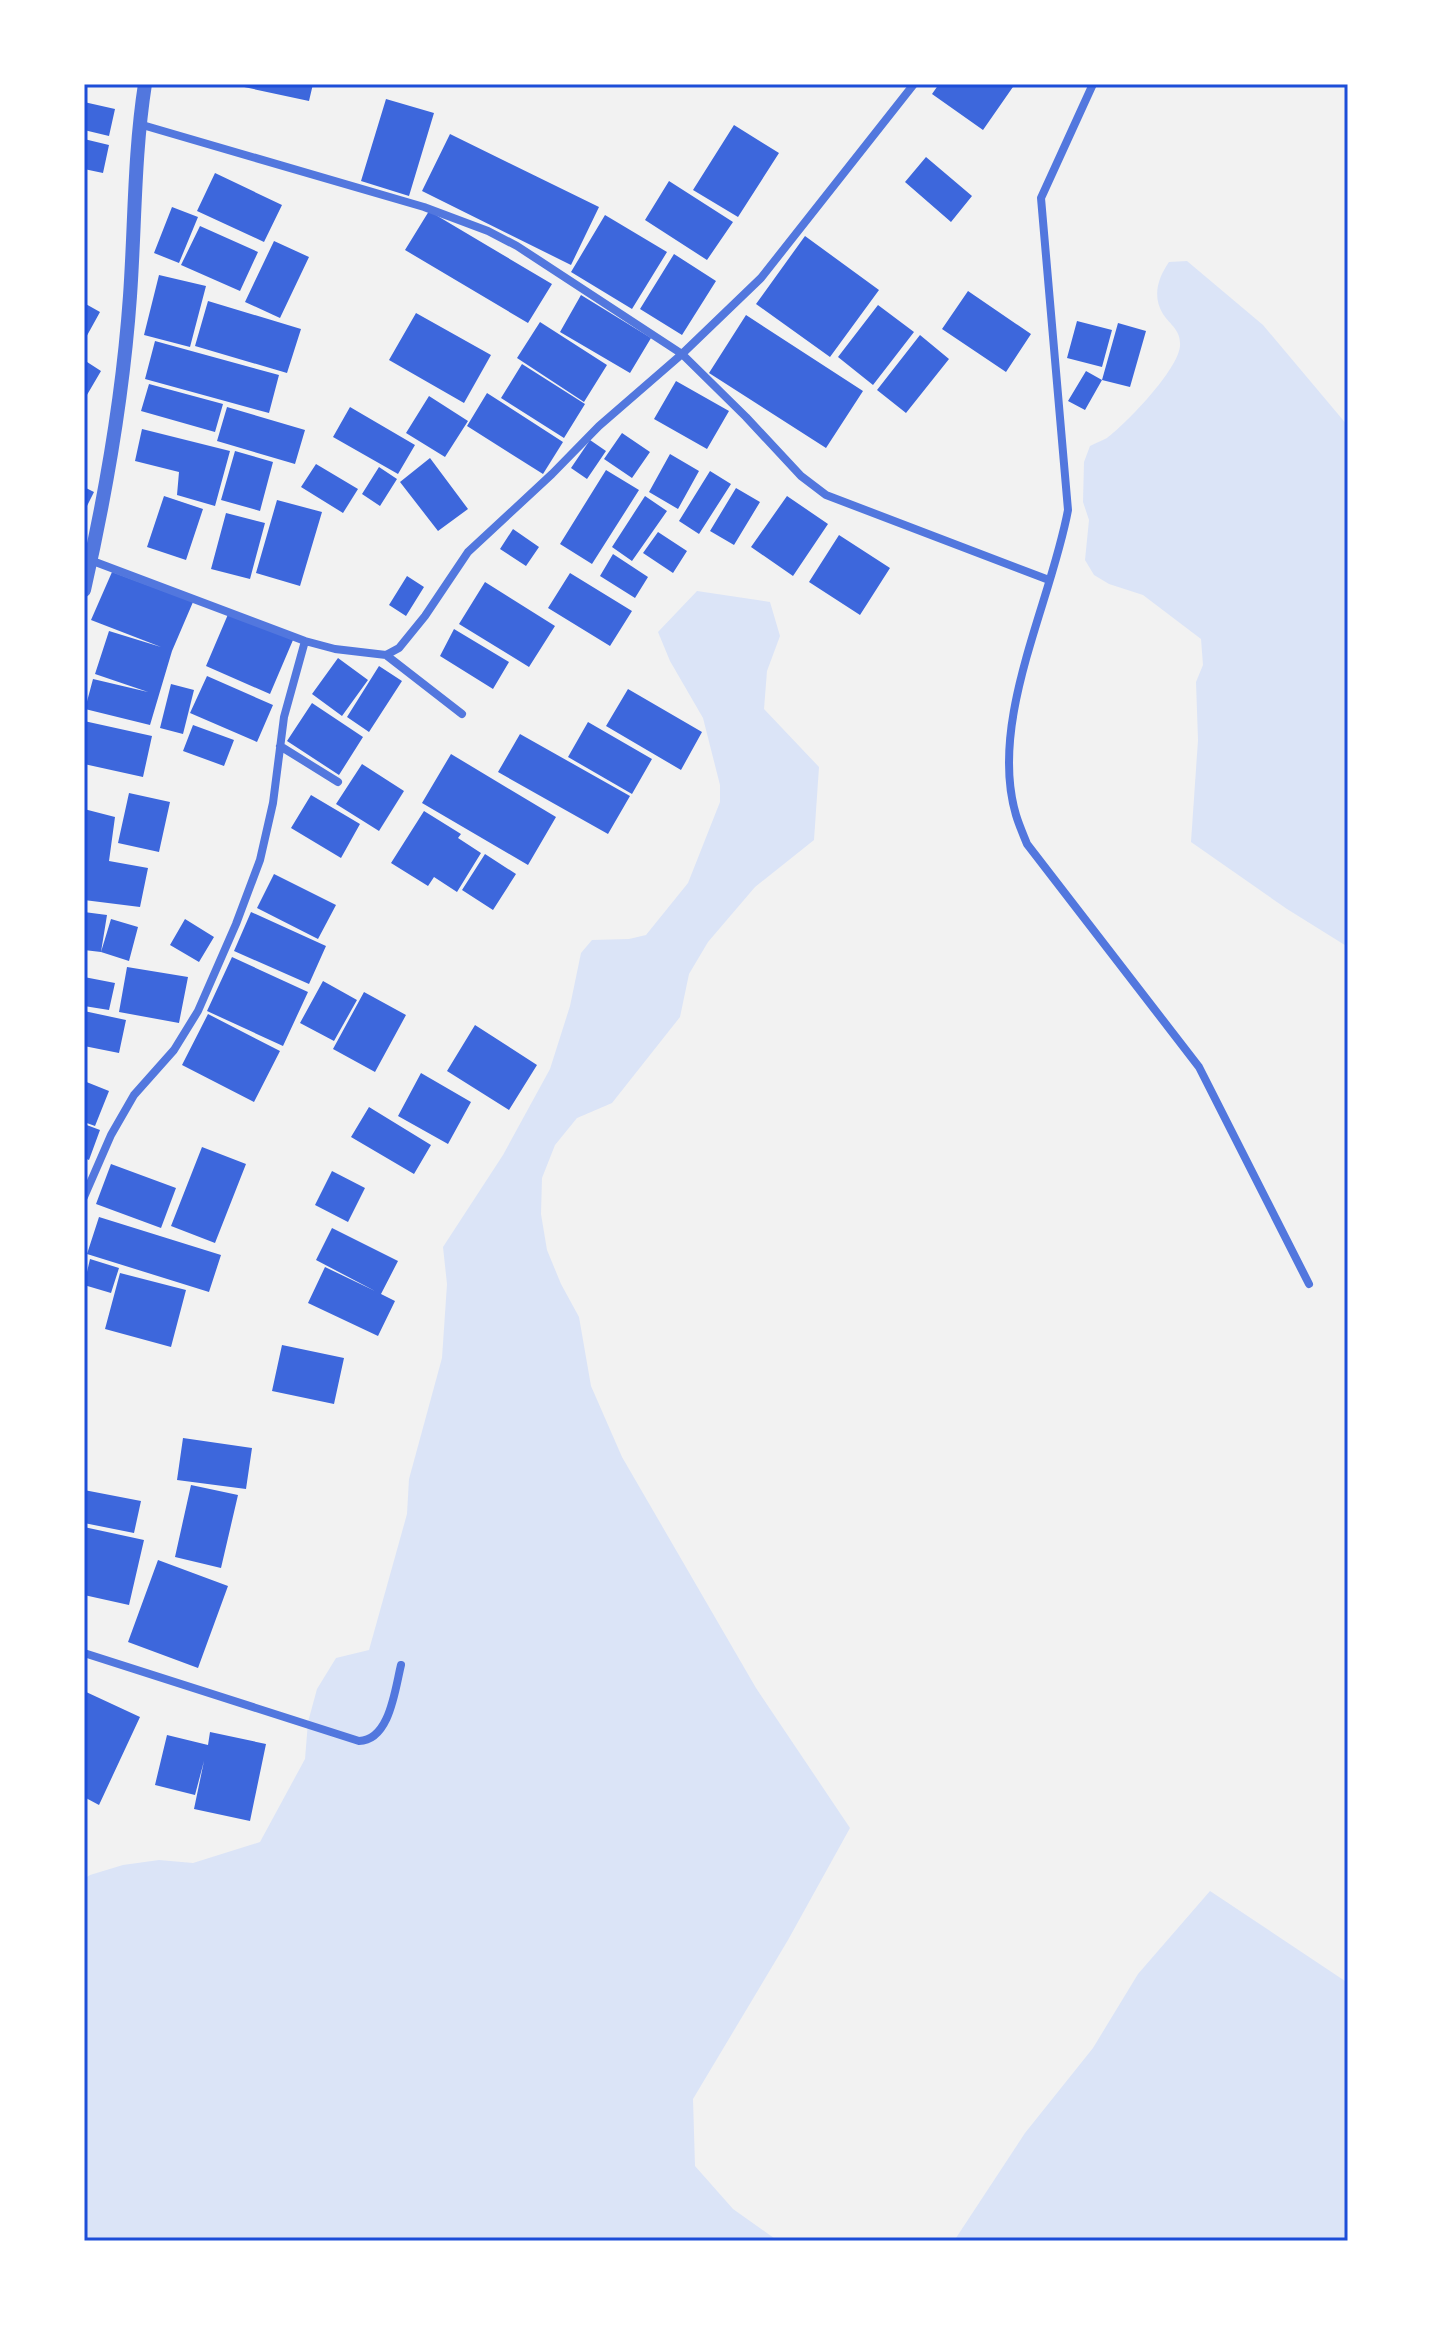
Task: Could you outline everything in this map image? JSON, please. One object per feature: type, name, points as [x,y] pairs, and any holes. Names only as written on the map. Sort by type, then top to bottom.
[{"type":"street","points":[[85,586],[119,415],[130,297],[139,124],[145,84]]},
{"type":"street","points":[[386,655],[408,639],[468,552],[487,532],[761,278],[914,84]]},
{"type":"street","points":[[1093,84],[1041,198],[1068,510],[1061,547],[1027,658],[1009,738],[1015,814],[1027,844],[1199,1067],[1309,1284]]},
{"type":"street","points":[[139,124],[424,207],[488,231],[517,246],[682,354],[801,476],[826,495],[1049,580]]},
{"type":"street","points":[[90,560],[305,641],[335,649],[386,655],[462,714]]},
{"type":"street","points":[[84,1197],[111,1135],[134,1095],[174,1050],[198,1011],[223,957],[260,860],[273,803],[284,717],[305,641]]},
{"type":"street","points":[[280,746],[338,782]]},
{"type":"street","points":[[84,1653],[359,1741],[367,1741],[379,1731],[388,1712],[401,1665]]},
{"type":"shaded area","points":[[1187,261],[1263,325],[1348,426],[1348,947],[1191,842],[1198,740],[1196,682],[1203,665],[1201,639],[1143,595],[1109,584],[1094,575],[1085,560],[1089,520],[1083,502],[1084,462],[1090,446],[1107,438],[1138,409],[1161,382],[1177,356],[1179,336],[1160,307],[1158,287],[1169,262]]},
{"type":"shaded area","points":[[697,591],[770,602],[780,636],[767,671],[764,709],[819,767],[814,840],[755,887],[708,942],[689,974],[680,1017],[612,1103],[577,1118],[555,1145],[542,1178],[541,1214],[547,1250],[579,1317],[591,1386],[622,1457],[756,1688],[850,1828],[788,1940],[693,2099],[695,2166],[733,2209],[778,2241],[84,2241],[84,1879],[123,1865],[159,1860],[193,1863],[260,1842],[305,1759],[308,1722],[317,1689],[336,1658],[369,1650],[407,1514],[409,1479],[442,1358],[447,1284],[443,1247],[503,1155],[550,1069],[570,1006],[581,953],[592,940],[629,939],[646,935],[688,883],[720,802],[720,785],[703,718],[670,661],[658,632]]},
{"type":"shaded area","points":[[1210,1891],[1348,1983],[1348,2241],[954,2241],[1025,2133],[1093,2048],[1138,1974]]},
{"type":"building","points":[[230,84],[313,84],[309,101]]},
{"type":"building","points":[[939,84],[1015,84],[983,130],[932,94]]},
{"type":"building","points":[[386,99],[434,113],[409,196],[361,181]]},
{"type":"building","points":[[84,102],[115,109],[109,136],[84,130]]},
{"type":"building","points":[[734,125],[779,153],[738,217],[693,190]]},
{"type":"building","points":[[450,134],[599,207],[571,265],[422,191]]},
{"type":"building","points":[[84,139],[109,145],[103,173],[84,169]]},
{"type":"building","points":[[926,157],[972,196],[951,222],[905,182]]},
{"type":"building","points":[[215,173],[282,205],[264,242],[197,211]]},
{"type":"building","points":[[669,181],[733,222],[707,260],[645,220]]},
{"type":"building","points":[[172,207],[198,217],[179,263],[154,253]]},
{"type":"building","points":[[429,211],[552,284],[528,323],[405,250]]},
{"type":"building","points":[[605,215],[667,252],[632,309],[571,272]]},
{"type":"building","points":[[200,226],[258,252],[240,291],[181,265]]},
{"type":"building","points":[[805,236],[879,290],[830,357],[756,304]]},
{"type":"building","points":[[274,241],[309,257],[280,318],[245,302]]},
{"type":"building","points":[[674,254],[716,281],[682,335],[640,309]]},
{"type":"building","points":[[159,275],[206,286],[190,347],[144,335]]},
{"type":"building","points":[[968,291],[1031,334],[1006,372],[942,329]]},
{"type":"building","points":[[581,295],[651,338],[630,373],[560,332]]},
{"type":"building","points":[[208,301],[301,329],[287,373],[195,346]]},
{"type":"building","points":[[84,303],[100,312],[84,341]]},
{"type":"building","points":[[878,305],[914,332],[873,385],[838,357]]},
{"type":"building","points":[[416,313],[491,355],[464,403],[389,360]]},
{"type":"building","points":[[746,315],[863,391],[826,448],[709,373]]},
{"type":"building","points":[[1077,321],[1112,330],[1102,367],[1067,358]]},
{"type":"building","points":[[540,322],[607,365],[584,402],[517,358]]},
{"type":"building","points":[[1118,323],[1146,331],[1130,387],[1102,380]]},
{"type":"building","points":[[920,335],[949,359],[906,413],[877,390]]},
{"type":"building","points":[[155,341],[279,375],[269,413],[145,379]]},
{"type":"building","points":[[84,360],[101,371],[84,400]]},
{"type":"building","points":[[522,364],[585,404],[564,438],[501,398]]},
{"type":"building","points":[[1086,371],[1102,380],[1085,410],[1068,401]]},
{"type":"building","points":[[676,381],[729,411],[707,449],[654,419]]},
{"type":"building","points":[[149,384],[223,404],[215,432],[141,411]]},
{"type":"building","points":[[487,393],[563,442],[543,474],[467,426]]},
{"type":"building","points":[[429,396],[468,421],[445,457],[406,433]]},
{"type":"building","points":[[227,407],[305,430],[295,464],[217,441]]},
{"type":"building","points":[[350,407],[415,445],[398,474],[333,437]]},
{"type":"building","points":[[142,429],[230,451],[215,506],[177,495],[179,472],[135,461]]},
{"type":"building","points":[[622,433],[650,452],[632,478],[604,459]]},
{"type":"building","points":[[590,440],[606,451],[587,479],[571,468]]},
{"type":"building","points":[[235,451],[273,462],[260,511],[221,500]]},
{"type":"building","points":[[670,454],[699,471],[678,509],[649,492]]},
{"type":"building","points":[[430,458],[468,509],[438,531],[400,482]]},
{"type":"building","points":[[316,464],[358,489],[343,513],[301,487]]},
{"type":"building","points":[[379,467],[397,479],[380,506],[362,494]]},
{"type":"building","points":[[606,470],[639,490],[592,564],[560,544]]},
{"type":"building","points":[[710,471],[731,484],[699,534],[679,521]]},
{"type":"building","points":[[84,487],[94,492],[84,512]]},
{"type":"building","points":[[736,488],[760,502],[734,545],[710,531]]},
{"type":"building","points":[[164,496],[203,509],[186,560],[147,547]]},
{"type":"building","points":[[645,496],[667,511],[632,561],[612,547]]},
{"type":"building","points":[[787,496],[828,524],[793,576],[751,547]]},
{"type":"building","points":[[277,500],[322,512],[300,586],[256,573]]},
{"type":"building","points":[[226,513],[265,523],[250,579],[211,569]]},
{"type":"building","points":[[513,529],[539,547],[526,566],[500,549]]},
{"type":"building","points":[[658,532],[687,551],[673,573],[643,553]]},
{"type":"building","points":[[839,535],[890,568],[860,615],[809,582]]},
{"type":"building","points":[[613,554],[648,577],[635,598],[600,576]]},
{"type":"building","points":[[112,572],[193,602],[172,651],[150,725],[85,709],[93,679],[148,692],[95,674],[109,631],[161,647],[91,620]]},
{"type":"building","points":[[570,573],[632,611],[610,646],[548,608]]},
{"type":"building","points":[[407,576],[424,587],[406,616],[389,605]]},
{"type":"building","points":[[485,582],[555,626],[529,667],[459,624]]},
{"type":"building","points":[[229,612],[293,640],[270,694],[206,666]]},
{"type":"building","points":[[454,629],[509,662],[493,689],[440,656]]},
{"type":"building","points":[[338,658],[368,680],[342,716],[312,694]]},
{"type":"building","points":[[379,666],[402,681],[369,732],[347,717]]},
{"type":"building","points":[[207,676],[273,705],[257,742],[190,713]]},
{"type":"building","points":[[171,684],[194,690],[183,734],[160,728]]},
{"type":"building","points":[[628,689],[702,732],[681,770],[606,726]]},
{"type":"building","points":[[312,703],[363,737],[339,775],[287,741]]},
{"type":"building","points":[[84,721],[152,736],[143,777],[84,764]]},
{"type":"building","points":[[588,722],[652,759],[632,794],[568,757]]},
{"type":"building","points":[[193,725],[234,740],[224,766],[183,751]]},
{"type":"building","points":[[520,734],[630,796],[608,834],[498,772]]},
{"type":"building","points":[[451,754],[556,817],[528,865],[422,803]]},
{"type":"building","points":[[362,764],[404,791],[379,831],[336,804]]},
{"type":"building","points":[[129,793],[170,802],[159,852],[118,843]]},
{"type":"building","points":[[311,795],[360,824],[341,858],[291,828]]},
{"type":"building","points":[[84,809],[115,817],[109,861],[148,868],[140,907],[84,900]]},
{"type":"building","points":[[424,811],[461,834],[458,838],[481,853],[457,892],[434,877],[428,886],[391,863]]},
{"type":"building","points":[[485,854],[516,874],[493,910],[462,890]]},
{"type":"building","points":[[274,874],[336,905],[318,939],[257,908]]},
{"type":"building","points":[[84,912],[107,915],[101,952],[84,950]]},
{"type":"building","points":[[251,912],[326,946],[309,984],[234,951]]},
{"type":"building","points":[[111,919],[138,927],[129,961],[101,952]]},
{"type":"building","points":[[185,919],[214,937],[199,962],[170,945]]},
{"type":"building","points":[[232,957],[308,992],[283,1046],[207,1011]]},
{"type":"building","points":[[127,967],[188,977],[179,1023],[119,1012]]},
{"type":"building","points":[[84,977],[115,983],[109,1010],[84,1006]]},
{"type":"building","points":[[323,981],[357,1000],[334,1041],[300,1023]]},
{"type":"building","points":[[364,992],[406,1015],[375,1072],[333,1049]]},
{"type":"building","points":[[84,1011],[126,1020],[119,1053],[84,1046]]},
{"type":"building","points":[[208,1014],[280,1051],[254,1102],[182,1065]]},
{"type":"building","points":[[475,1025],[537,1065],[509,1110],[447,1071]]},
{"type":"building","points":[[421,1073],[471,1102],[448,1144],[398,1116]]},
{"type":"building","points":[[84,1081],[109,1091],[95,1126],[84,1122]]},
{"type":"building","points":[[369,1107],[431,1145],[414,1174],[351,1137]]},
{"type":"building","points":[[84,1124],[100,1130],[89,1160],[84,1158]]},
{"type":"building","points":[[202,1147],[246,1164],[215,1243],[171,1226]]},
{"type":"building","points":[[111,1164],[176,1188],[161,1228],[96,1204]]},
{"type":"building","points":[[332,1171],[365,1188],[348,1222],[315,1205]]},
{"type":"building","points":[[99,1217],[221,1255],[209,1292],[87,1254]]},
{"type":"building","points":[[332,1228],[398,1261],[381,1294],[395,1301],[378,1336],[308,1303],[325,1267],[375,1291],[316,1260]]},
{"type":"building","points":[[90,1259],[119,1268],[111,1293],[84,1285]]},
{"type":"building","points":[[120,1273],[186,1290],[171,1347],[105,1329]]},
{"type":"building","points":[[282,1345],[344,1358],[334,1404],[272,1391]]},
{"type":"building","points":[[183,1438],[252,1448],[246,1489],[177,1480]]},
{"type":"building","points":[[191,1485],[238,1495],[221,1568],[175,1557]]},
{"type":"building","points":[[84,1490],[141,1501],[134,1533],[84,1523]]},
{"type":"building","points":[[84,1527],[144,1540],[129,1605],[84,1595]]},
{"type":"building","points":[[158,1560],[228,1586],[198,1668],[128,1642]]},
{"type":"building","points":[[84,1691],[140,1717],[99,1805],[84,1797]]},
{"type":"building","points":[[210,1732],[266,1744],[250,1821],[194,1809],[204,1761],[195,1795],[155,1785],[167,1735],[208,1745]]}]
